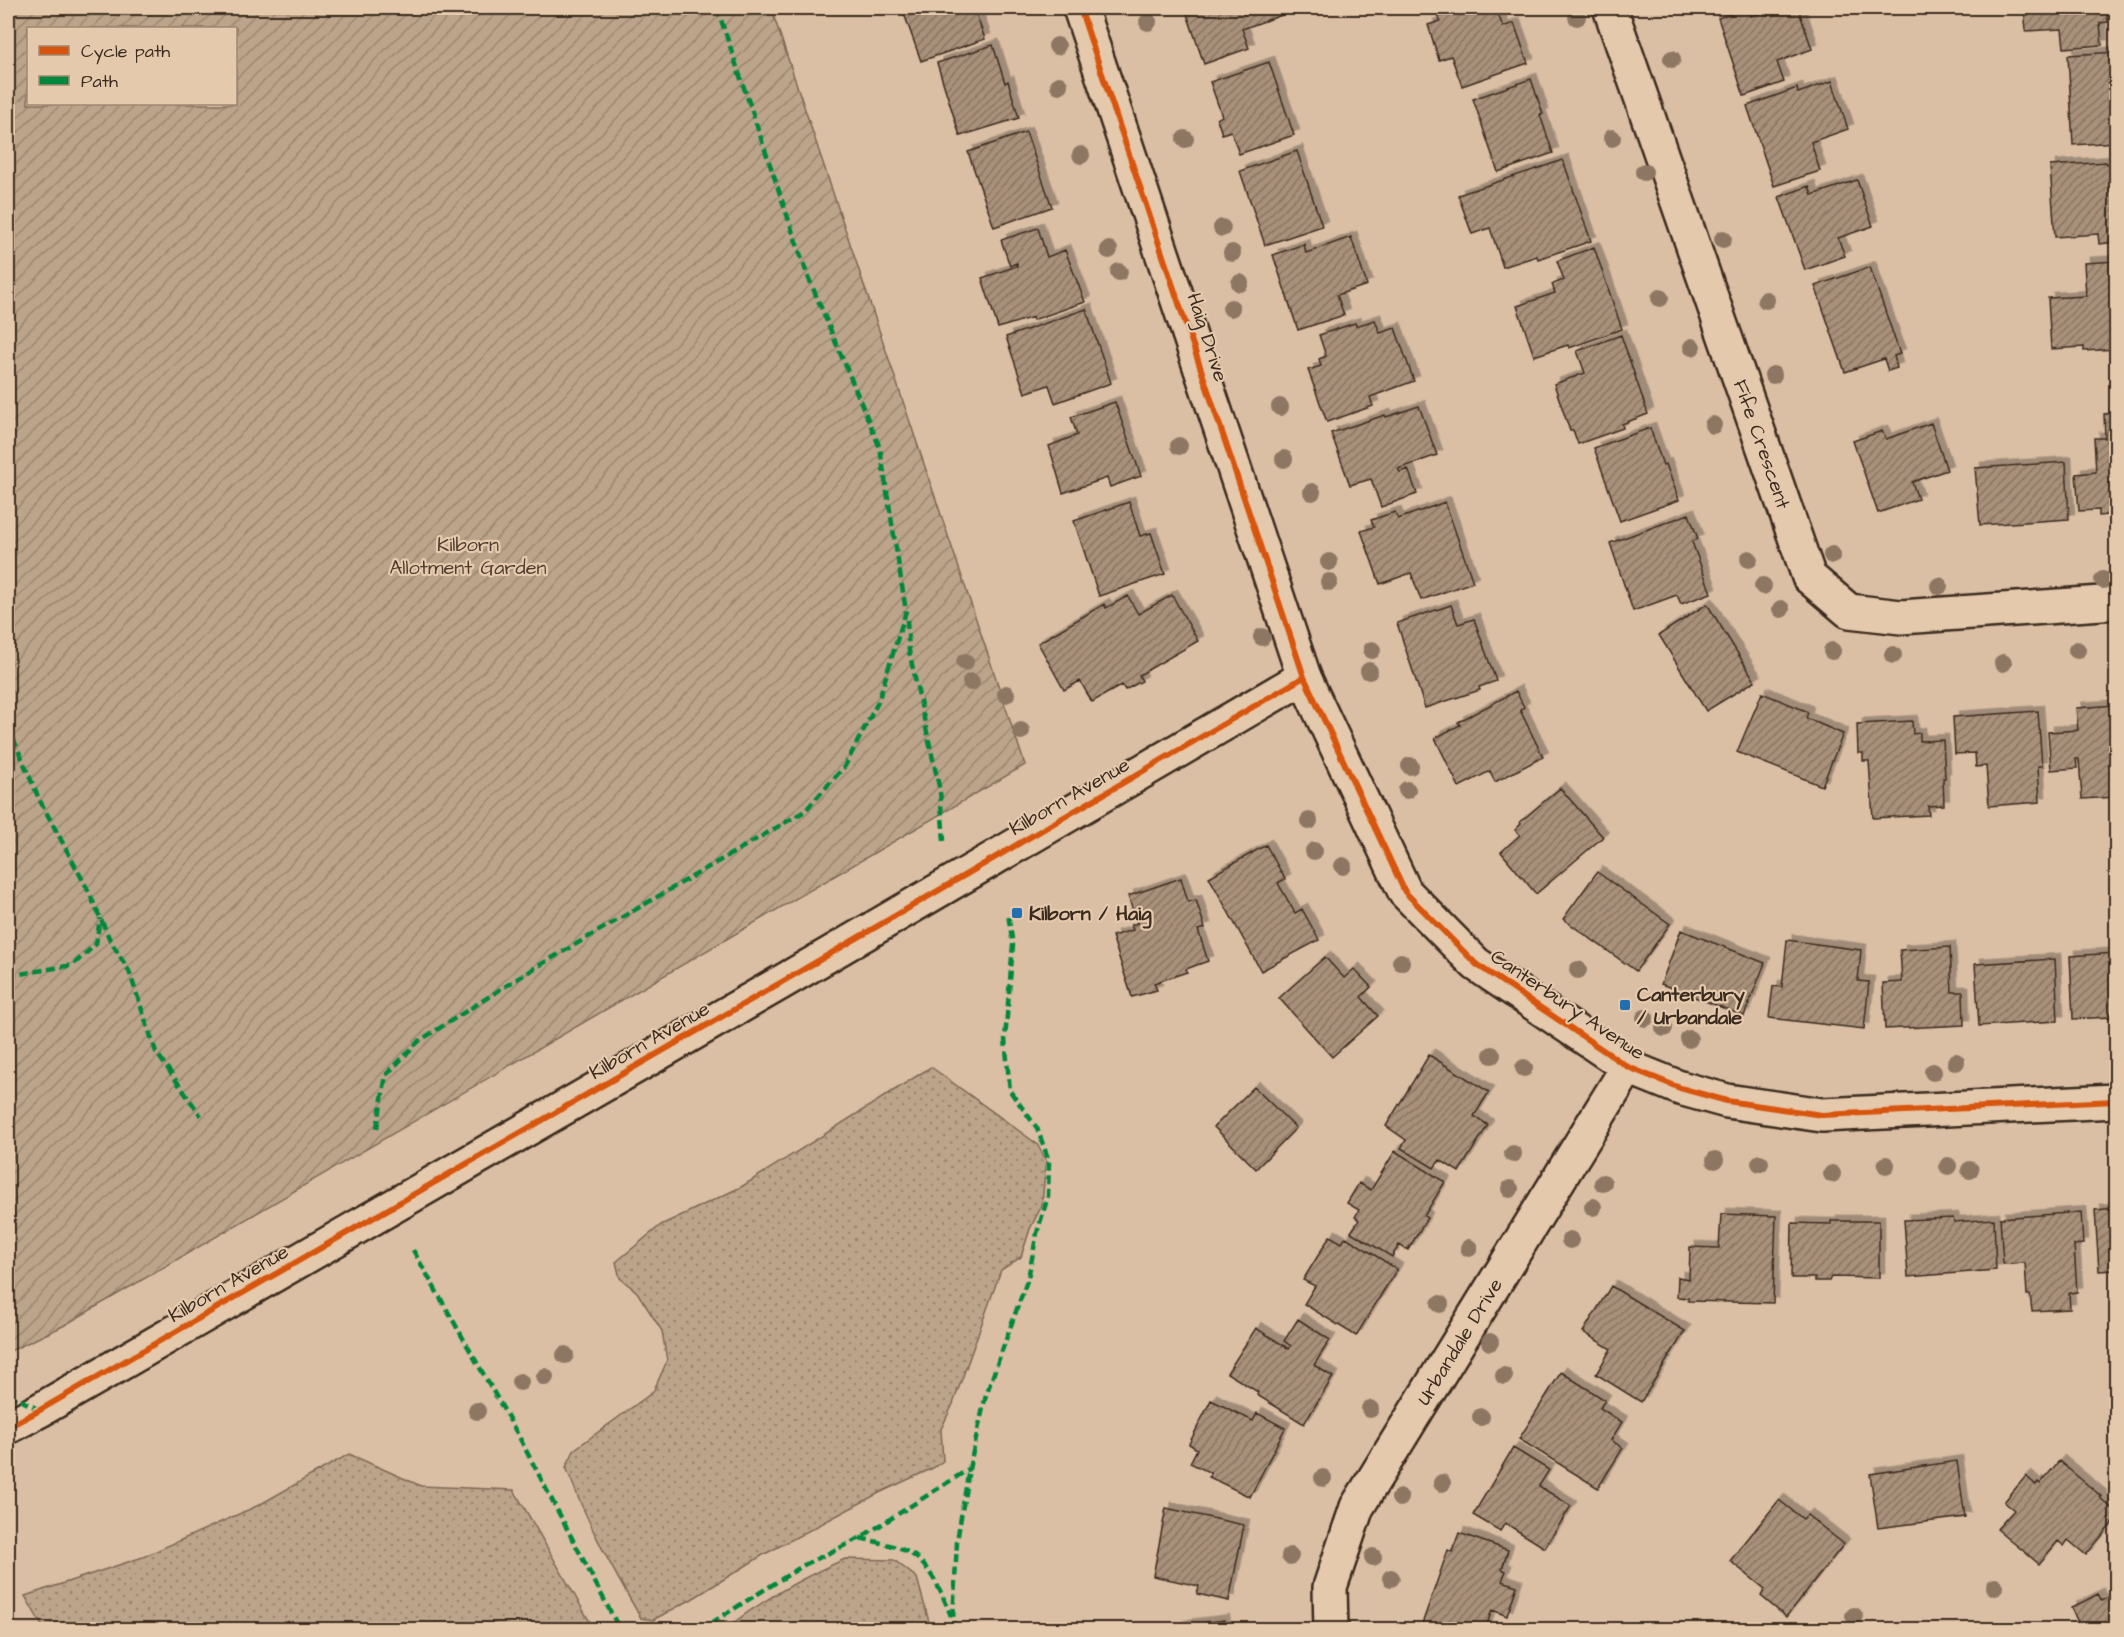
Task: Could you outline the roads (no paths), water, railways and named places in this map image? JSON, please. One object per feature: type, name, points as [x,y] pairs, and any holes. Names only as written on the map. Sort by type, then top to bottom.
[{"type":"street","name":"Haig Drive","points":[[1080,8],[1304,677]]},
{"type":"street","name":"Fife Crescent","points":[[1610,8],[1809,577],[1849,611],[1901,617],[2116,602]]},
{"type":"street","name":"Canterbury Avenue","points":[[1304,677],[1405,892],[1476,964],[1628,1067],[1680,1088],[1726,1101],[1822,1115],[2116,1101]]},
{"type":"street","name":"Kilborn Avenue","points":[[8,1427],[410,1198],[1304,677]]},
{"type":"street","name":"Urbandale Drive","points":[[1331,1629],[1330,1587],[1357,1507],[1628,1067]]},
{"type":"place","name":"Kilborn / Haig","points":[[1017,913]]},
{"type":"place","name":"Canterbury / Urbandale","points":[[1625,1005]]},
{"type":"park label","name":"Kilborn Allotment Garden","points":[[468,556]]}]
